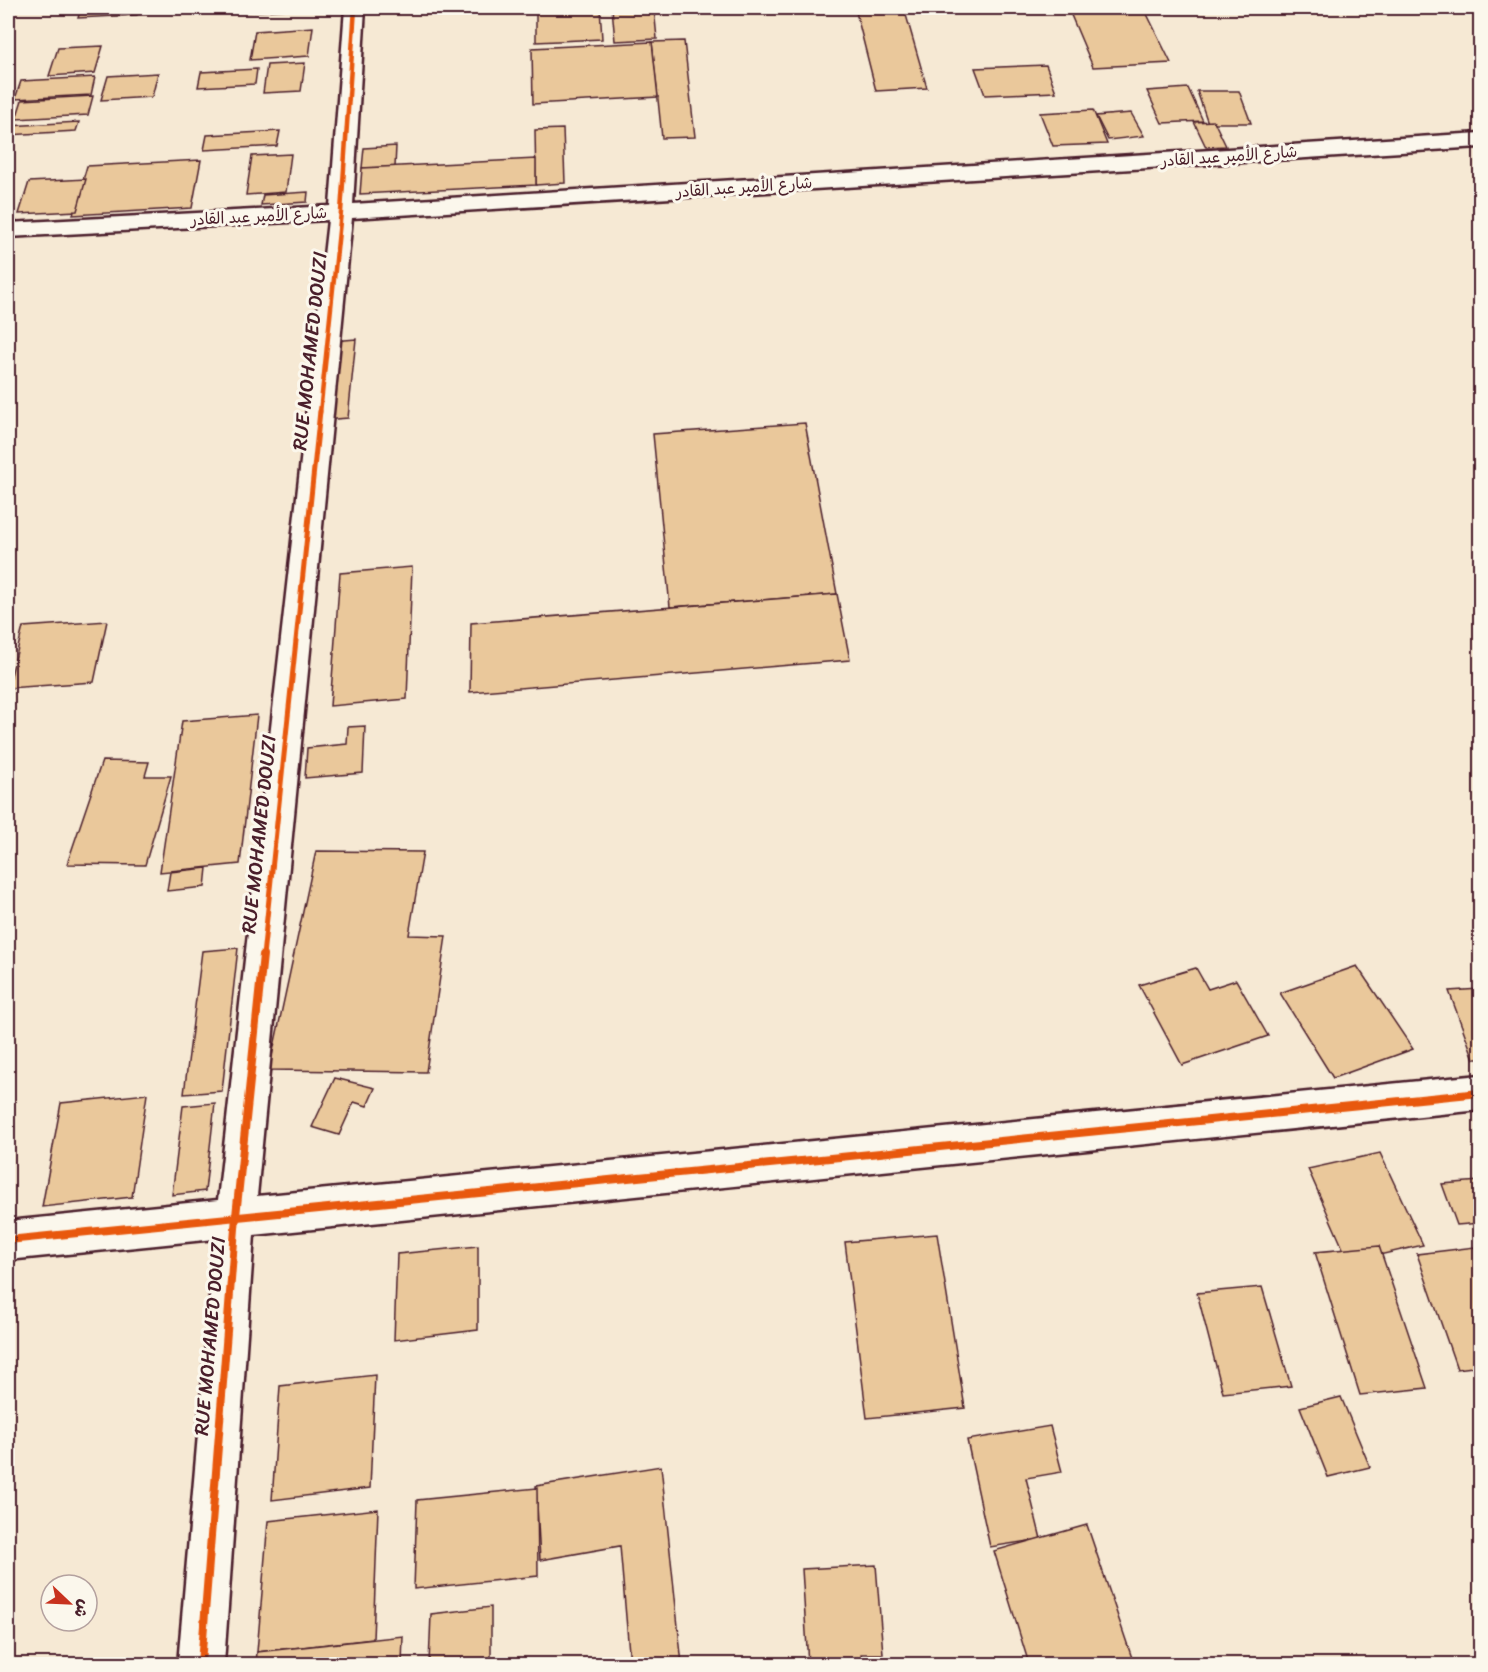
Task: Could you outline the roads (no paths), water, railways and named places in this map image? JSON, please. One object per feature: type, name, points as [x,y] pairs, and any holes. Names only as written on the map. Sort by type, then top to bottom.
[{"type":"street","name":"RUE MOHAMED DOUZI","points":[[201,1665],[236,1216],[341,212],[356,8]]},
{"type":"street","name":"شارع الأمير عبد القادر","points":[[8,230],[341,212],[1480,140]]},
{"type":"street","points":[[8,1240],[1480,1093]]}]
